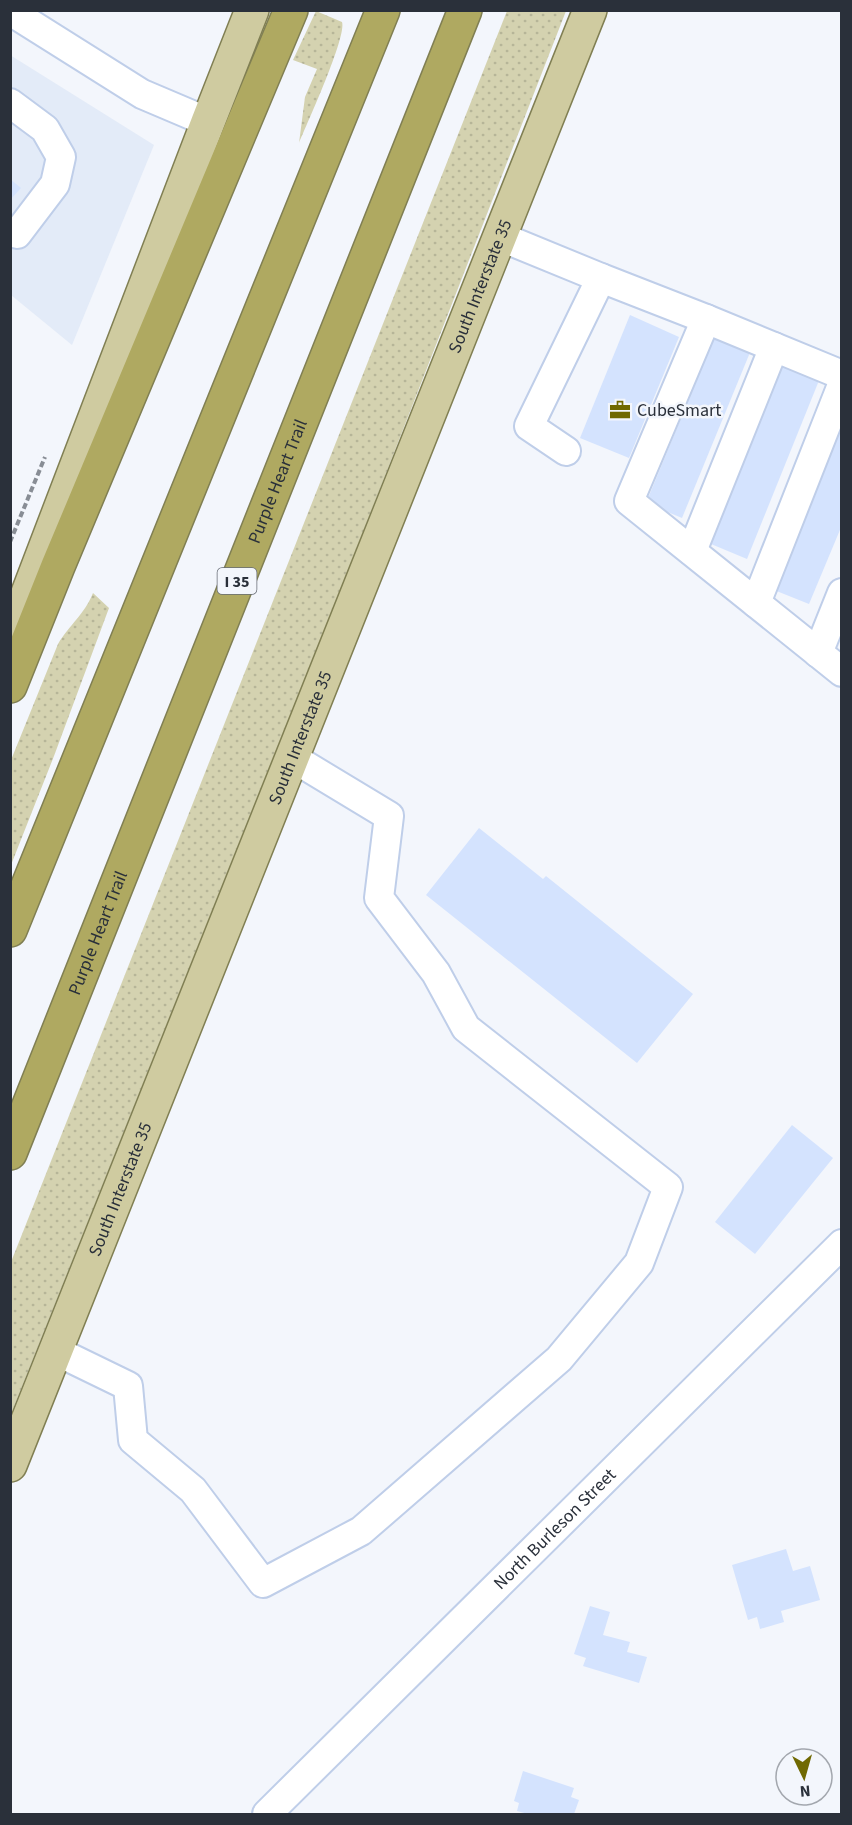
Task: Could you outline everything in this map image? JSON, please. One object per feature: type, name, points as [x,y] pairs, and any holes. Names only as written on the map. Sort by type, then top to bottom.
[{"type":"highway","points":[[10,686],[291,10]]},
{"type":"highway","points":[[10,930],[383,10]]},
{"type":"highway","name":"Purple Heart Trail","points":[[10,1153],[465,10]]},
{"type":"main road","points":[[10,640],[252,10]]},
{"type":"main road","name":"South Interstate 35","points":[[10,1465],[590,10]]},
{"type":"street","points":[[10,11],[142,94],[208,122]]},
{"type":"street","points":[[10,103],[45,129],[61,157],[55,184],[17,234]]},
{"type":"street","points":[[501,237],[842,375]]},
{"type":"street","points":[[566,451],[530,426],[601,278]]},
{"type":"street","points":[[706,319],[629,501],[842,672]]},
{"type":"street","points":[[692,551],[774,347]]},
{"type":"street","points":[[756,603],[842,385]]},
{"type":"street","points":[[818,653],[842,593]]},
{"type":"street","points":[[56,1351],[128,1386],[132,1440],[193,1490],[262,1583],[362,1531],[559,1359],[639,1263],[668,1187],[465,1028],[436,973],[379,898],[389,816],[293,758]]},
{"type":"street","name":"North Burleson Street","points":[[267,1815],[842,1244]]},
{"type":"shaded area","points":[[316,11],[342,22],[342,30],[333,61],[299,143],[305,97],[317,69],[293,60]]},
{"type":"shaded area","points":[[507,11],[566,11],[346,576],[11,1414],[11,1262]]},
{"type":"shaded area","points":[[10,55],[154,145],[72,345],[11,295]]},
{"type":"shaded area","points":[[93,593],[109,608],[11,865],[11,760],[58,644]]},
{"type":"building","points":[[10,179],[21,188],[10,200]]},
{"type":"building","name":"CubeSmart","points":[[630,315],[679,337],[629,458],[580,438]]},
{"type":"building","points":[[715,336],[751,350],[682,518],[646,503]]},
{"type":"building","points":[[783,364],[820,378],[747,559],[711,544]]},
{"type":"building","points":[[842,423],[842,525],[809,604],[774,590]]},
{"type":"building","points":[[479,828],[543,879],[546,876],[693,994],[637,1063],[426,895]]},
{"type":"building","points":[[792,1125],[833,1158],[755,1254],[715,1222]]},
{"type":"building","points":[[786,1549],[793,1571],[810,1566],[820,1600],[781,1611],[784,1622],[760,1629],[757,1617],[748,1620],[732,1565]]},
{"type":"building","points":[[590,1606],[610,1612],[603,1635],[630,1642],[627,1652],[647,1657],[639,1683],[583,1666],[586,1658],[574,1654]]},
{"type":"building","points":[[523,1771],[574,1788],[571,1797],[579,1800],[574,1814],[528,1814],[517,1811],[519,1803],[514,1801]]},
{"type":"place","name":"CubeSmart","points":[[620,410]]}]
